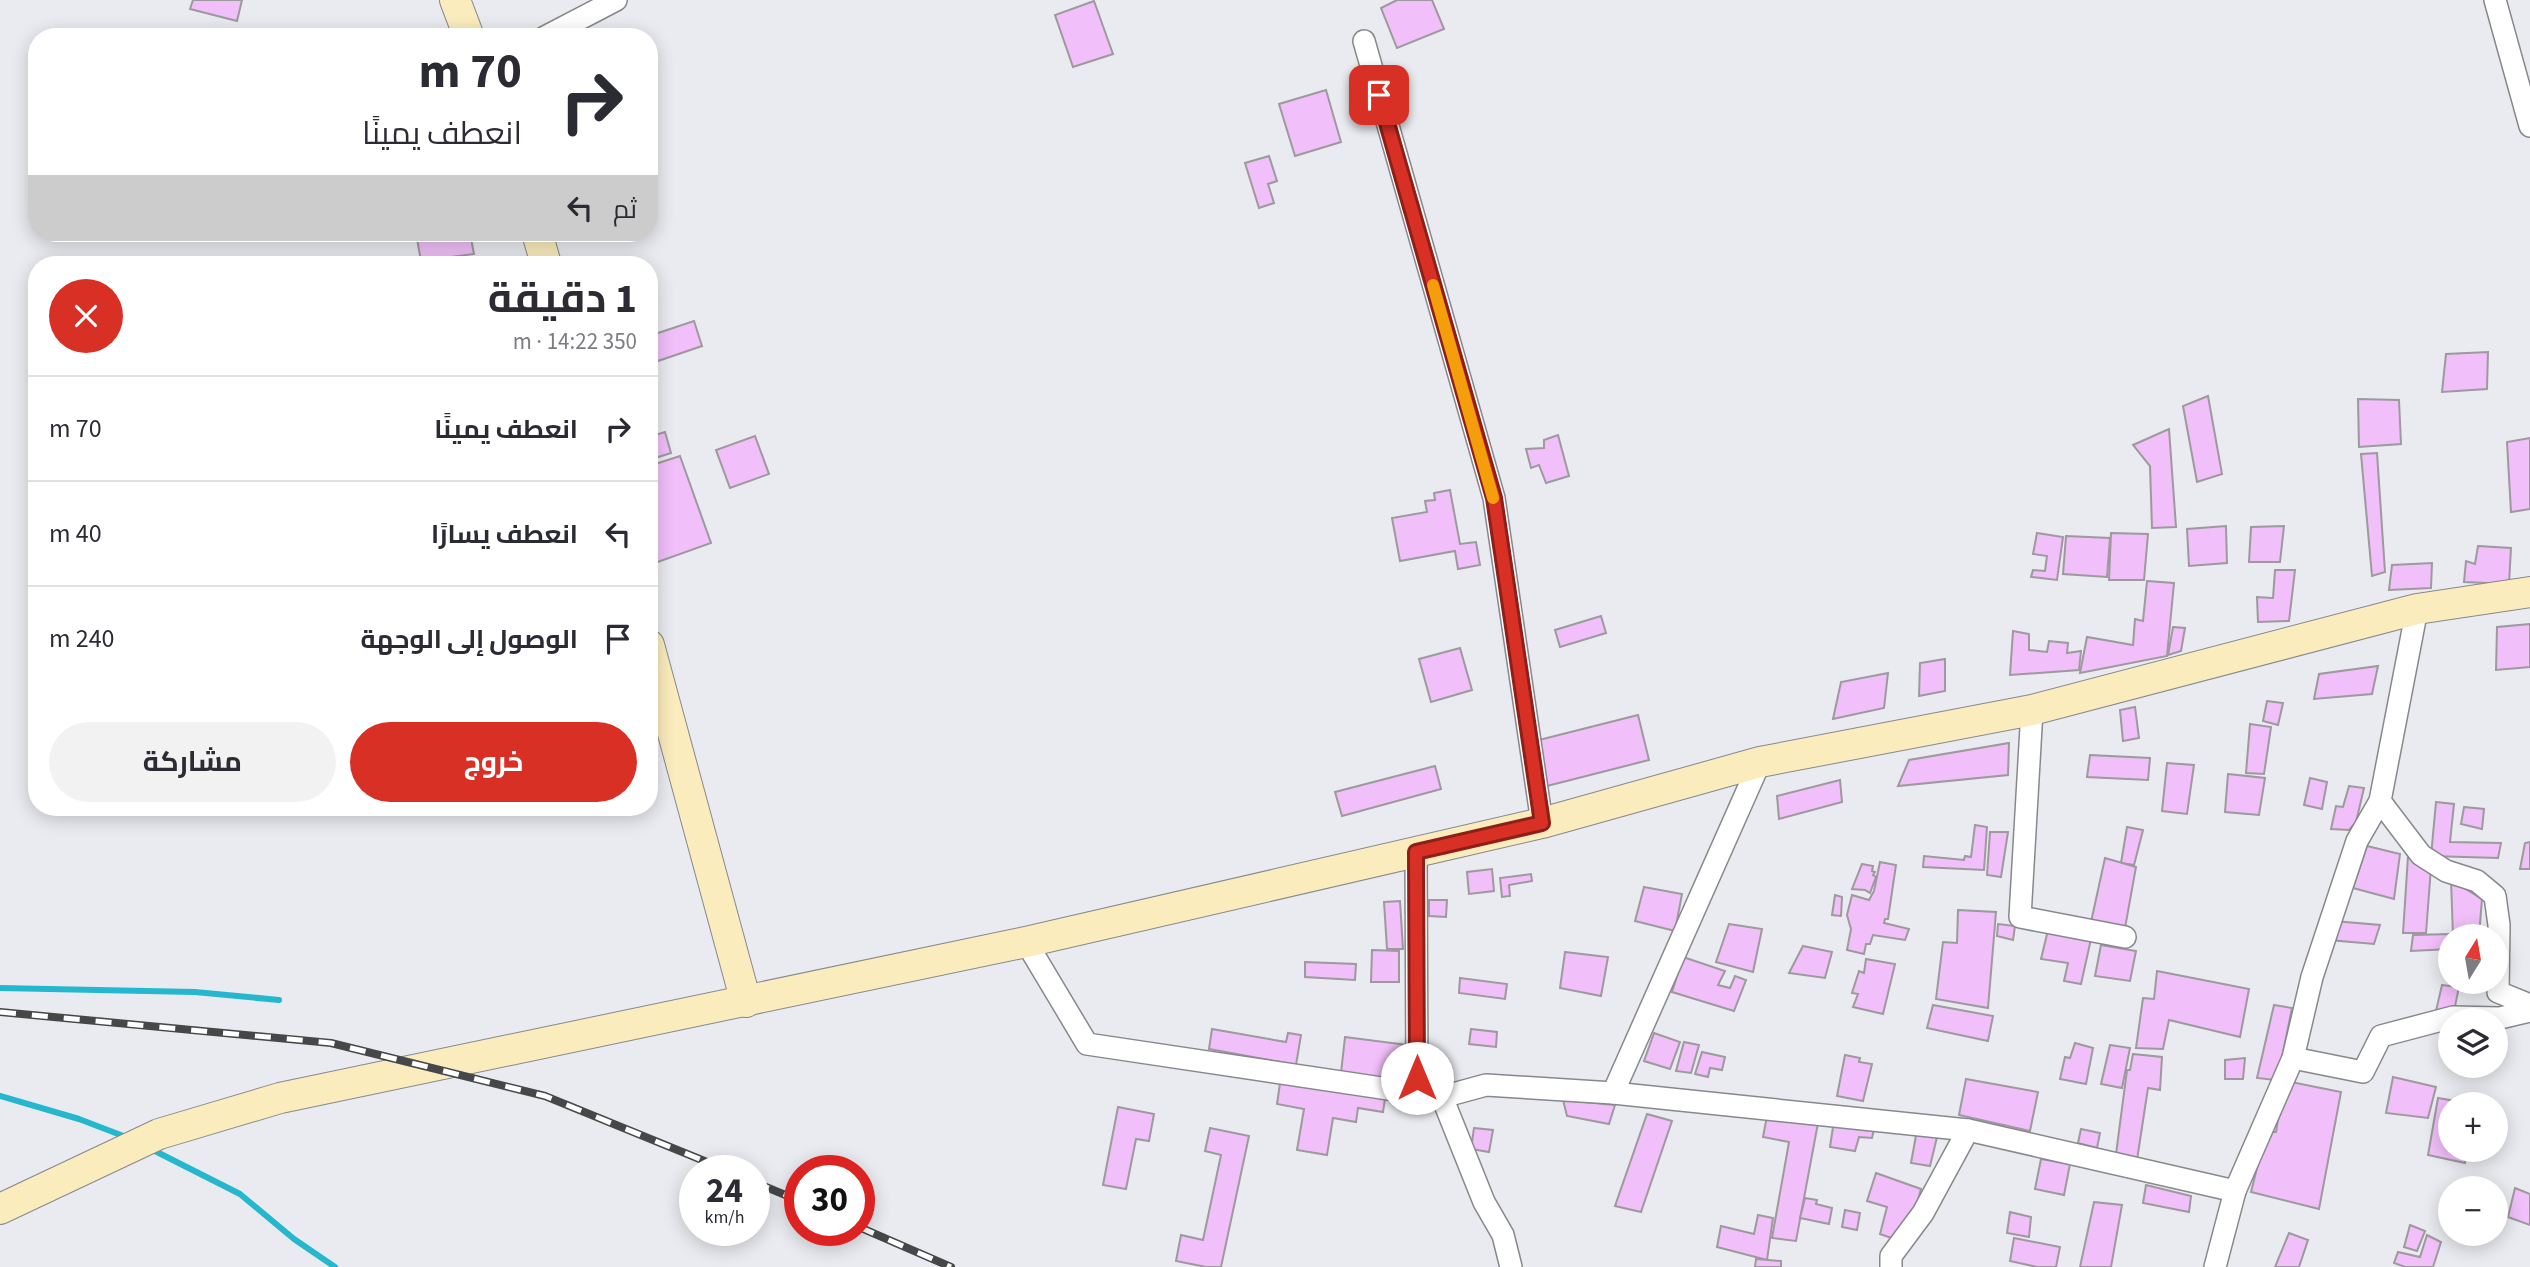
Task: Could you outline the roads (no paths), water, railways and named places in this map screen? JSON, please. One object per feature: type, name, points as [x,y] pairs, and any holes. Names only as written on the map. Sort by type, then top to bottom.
[{"type":"main road","points":[[455,0],[466,28]]},
{"type":"main road","points":[[0,1209],[159,1134],[280,1098],[1026,942],[1542,823],[1760,762],[2032,710],[2417,609],[2530,592]]},
{"type":"main road","points":[[658,678],[746,1002]]},
{"type":"street","points":[[562,28],[616,0]]},
{"type":"street","points":[[2495,0],[2530,125]]},
{"type":"street","points":[[1364,41],[1494,498],[1542,823]]},
{"type":"street","points":[[2215,1267],[2235,1191],[2292,1058],[2312,977],[2357,841],[2380,801],[2417,609]]},
{"type":"street","points":[[2032,710],[2020,917],[2125,937]]},
{"type":"street","points":[[1613,1093],[1760,762]]},
{"type":"street","points":[[2380,801],[2421,855],[2446,871],[2477,881],[2495,896],[2499,925],[2497,992],[2530,1006]]},
{"type":"street","points":[[1416,852],[1417,1078],[1442,1097],[1484,1202],[1503,1235],[1511,1267]]},
{"type":"street","points":[[1026,942],[1087,1044],[1442,1097],[1486,1085],[1613,1093],[1968,1130],[2235,1191]]},
{"type":"street","points":[[2292,1058],[2363,1072],[2381,1036],[2452,1017],[2500,1018],[2530,1011]]},
{"type":"street","points":[[1891,1267],[1891,1256],[1923,1213],[1968,1130]]},
{"type":"waterway","points":[[0,988],[195,992],[279,1000]]},
{"type":"waterway","points":[[0,1096],[79,1119],[126,1137]]},
{"type":"waterway","points":[[149,1148],[240,1194],[294,1239],[335,1267]]},
{"type":"railway","points":[[0,1012],[331,1043],[545,1096],[690,1155]]},
{"type":"railway","points":[[770,1189],[784,1194]]},
{"type":"railway","points":[[875,1234],[951,1267]]}]
